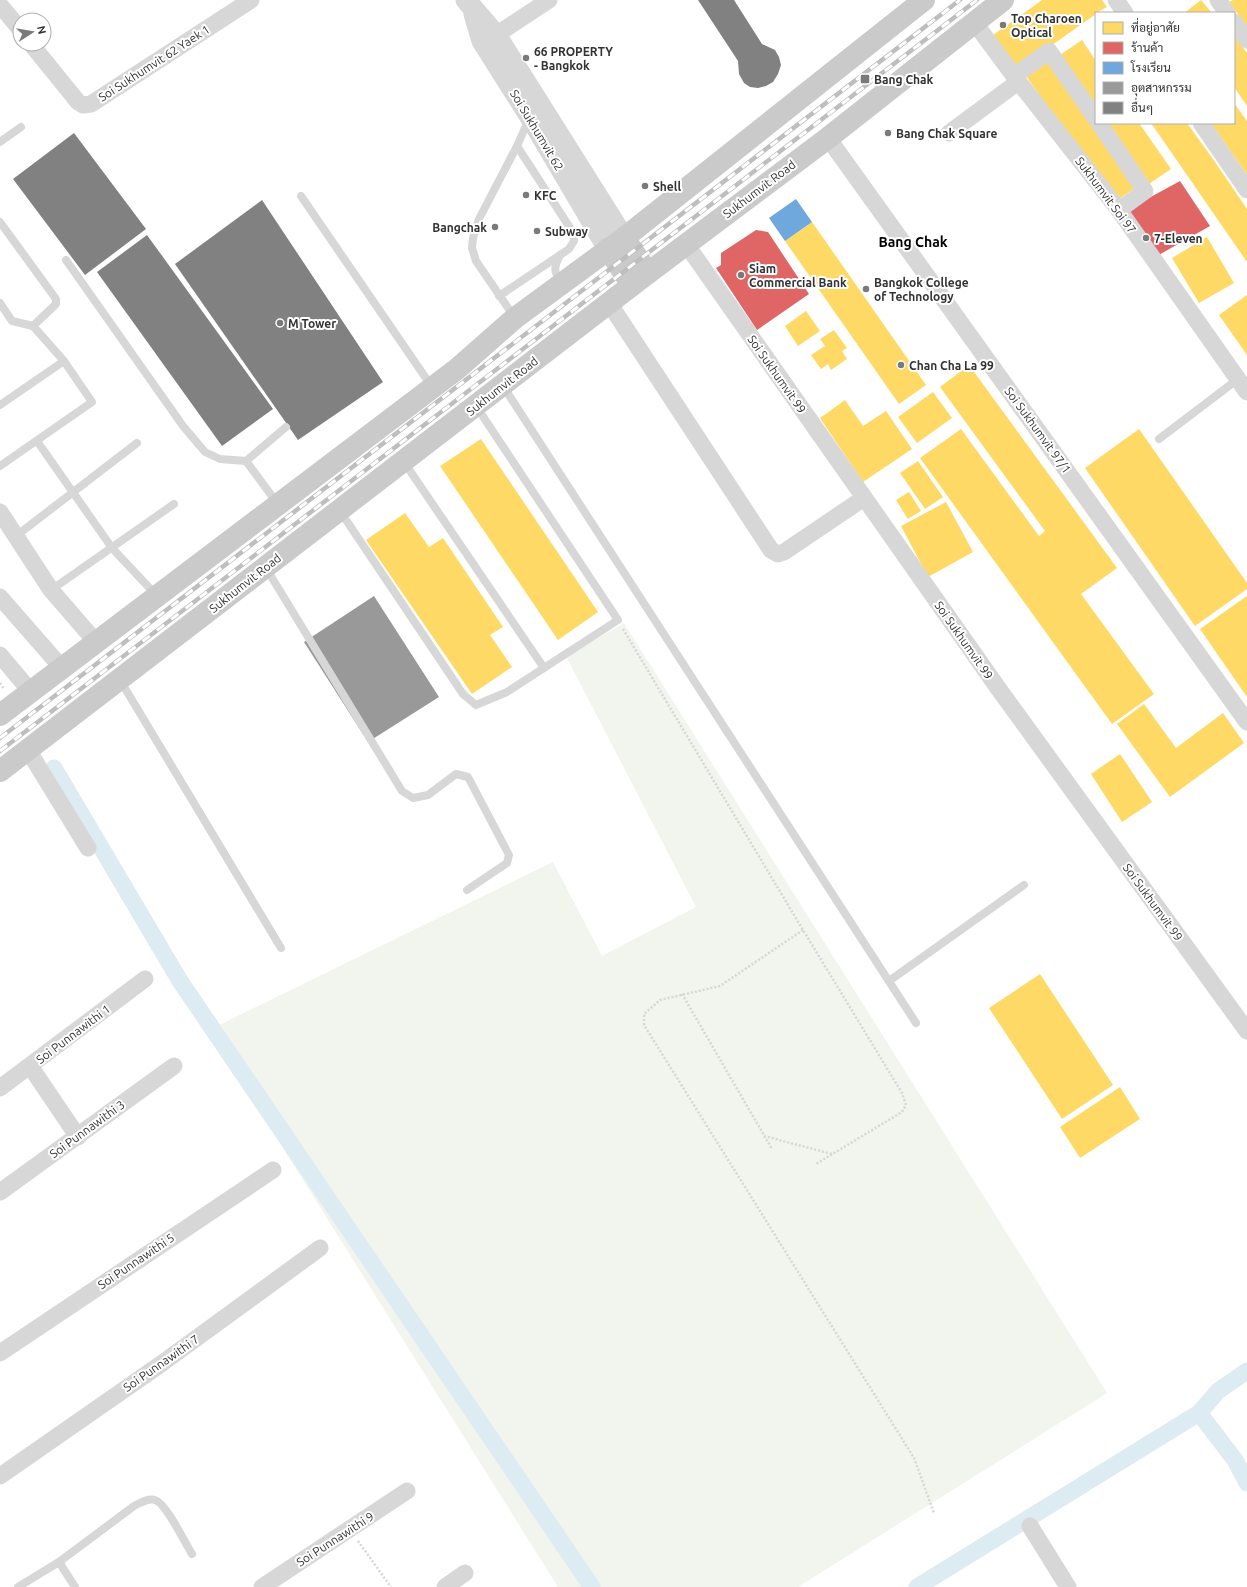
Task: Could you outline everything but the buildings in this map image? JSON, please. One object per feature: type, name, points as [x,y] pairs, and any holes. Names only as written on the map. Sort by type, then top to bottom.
[{"type":"main road","points":[[0,715],[457,369],[515,318],[616,244],[924,0]]},
{"type":"main road","name":"Sukhumvit Road","points":[[0,771],[640,279],[828,138],[1003,0]]},
{"type":"main road","points":[[616,244],[640,279]]},
{"type":"street","points":[[5,0],[0,5],[12,19]]},
{"type":"street","name":"Soi Sukhumvit 62 Yaek 1","points":[[38,52],[78,102],[83,105],[91,104],[251,0]]},
{"type":"street","points":[[496,35],[549,0]]},
{"type":"street","points":[[1116,0],[1124,12]]},
{"type":"street","points":[[1218,0],[1226,12]]},
{"type":"street","name":"Soi Sukhumvit 62","points":[[469,4],[496,35],[616,244]]},
{"type":"street","name":"Soi Sukhumvit 62","points":[[469,4],[482,41],[530,117],[616,244]]},
{"type":"street","name":"Sukhumvit Soi 97","points":[[974,22],[1016,79],[1119,210],[1242,386]]},
{"type":"street","points":[[1235,23],[1247,40]]},
{"type":"street","points":[[949,133],[1049,51],[1095,118]]},
{"type":"street","points":[[1100,124],[1145,191],[1119,210]]},
{"type":"street","points":[[1202,124],[1247,190]]},
{"type":"street","name":"Soi Sukhumvit 97/1","points":[[828,138],[1247,722]]},
{"type":"street","name":"Soi Sukhumvit 99","points":[[686,244],[998,688],[1247,1031]]},
{"type":"street","points":[[609,303],[771,550],[778,554],[784,552],[864,498]]},
{"type":"street","points":[[0,512],[51,590],[96,642]]},
{"type":"street","points":[[0,597],[62,668]]},
{"type":"street","points":[[0,655],[31,692]]},
{"type":"street","points":[[28,750],[88,848]]},
{"type":"street","name":"Soi Punnawithi 1","points":[[0,1088],[145,979]]},
{"type":"street","points":[[30,1066],[78,1137]]},
{"type":"street","name":"Soi Punnawithi 3","points":[[0,1192],[78,1137],[174,1066]]},
{"type":"street","name":"Soi Punnawithi 5","points":[[0,1353],[272,1170]]},
{"type":"street","name":"Soi Punnawithi 7","points":[[0,1476],[148,1373],[320,1248]]},
{"type":"street","name":"Soi Punnawithi 9","points":[[262,1587],[407,1491]]},
{"type":"street","points":[[1030,1526],[1068,1587]]},
{"type":"street","points":[[445,1587],[465,1573]]},
{"type":"lane","points":[[515,318],[476,261],[472,248],[478,219],[517,146],[530,117]]},
{"type":"lane","points":[[0,142],[21,127]]},
{"type":"lane","points":[[499,296],[560,254],[570,249],[574,241],[574,234],[517,146]]},
{"type":"lane","points":[[301,196],[432,387]]},
{"type":"lane","points":[[0,222],[56,299],[56,304],[33,326]]},
{"type":"lane","points":[[560,254],[554,269],[562,284]]},
{"type":"lane","points":[[66,260],[183,426],[205,452],[220,459],[246,461],[286,427]]},
{"type":"lane","points":[[0,303],[12,321],[33,326],[64,361],[92,402],[0,466]]},
{"type":"lane","points":[[0,405],[64,361]]},
{"type":"lane","points":[[502,386],[916,1024]]},
{"type":"lane","points":[[1159,439],[1242,386]]},
{"type":"lane","points":[[340,511],[463,694],[476,705],[507,692],[618,620],[476,406]]},
{"type":"lane","points":[[36,441],[112,548],[157,596]]},
{"type":"lane","points":[[16,536],[137,443]]},
{"type":"lane","points":[[246,461],[278,504]]},
{"type":"lane","points":[[404,461],[544,668]]},
{"type":"lane","points":[[51,590],[174,504]]},
{"type":"lane","points":[[265,568],[402,791],[413,798],[428,795],[456,774],[468,777],[509,855],[507,863],[467,890]]},
{"type":"lane","points":[[120,680],[281,948]]},
{"type":"lane","points":[[889,981],[1024,885]]},
{"type":"lane","points":[[18,1587],[59,1562],[142,1501],[153,1499],[160,1502],[169,1514],[192,1554]]},
{"type":"lane","points":[[59,1562],[75,1587]]},
{"type":"path","points":[[618,620],[802,930],[902,1093],[906,1104],[902,1112],[816,1164]]},
{"type":"path","points":[[802,930],[720,986],[660,1000],[644,1014],[644,1025],[914,1458],[934,1513]]},
{"type":"path","points":[[682,994],[772,1149]]},
{"type":"path","points":[[764,1136],[832,1154]]},
{"type":"path","points":[[350,1529],[391,1587]]},
{"type":"shaded area","points":[[624,623],[1107,1393],[798,1587],[558,1587],[209,1030],[553,862],[602,956],[696,907],[566,656]]},
{"type":"waterway","points":[[54,768],[180,981],[592,1587]]},
{"type":"waterway","points":[[917,1587],[1199,1413],[1218,1391],[1247,1371]]},
{"type":"waterway","points":[[1199,1413],[1235,1460],[1247,1483]]},
{"type":"railway","points":[[0,738],[960,0]]},
{"type":"railway","points":[[0,751],[977,0]]},
{"type":"place","name":"Top Charoen Optical","points":[[1003,25]]},
{"type":"place","name":"66 PROPERTY - Bangkok","points":[[526,58]]},
{"type":"place","name":"Bang Chak","points":[[865,79]]},
{"type":"place","name":"Bang Chak Square","points":[[888,133]]},
{"type":"place","name":"Shell","points":[[645,186]]},
{"type":"place","name":"KFC","points":[[526,195]]},
{"type":"place","name":"Bangchak","points":[[495,227]]},
{"type":"place","name":"Subway","points":[[537,231]]},
{"type":"place","name":"7-Eleven","points":[[1146,238]]},
{"type":"place","name":"Siam Commercial Bank","points":[[741,275]]},
{"type":"place","name":"Bangkok College of Technology","points":[[866,289]]},
{"type":"place","name":"M Tower","points":[[280,323]]},
{"type":"place","name":"Chan Cha La 99","points":[[901,365]]},
{"type":"district","name":"Bang Chak","points":[[913,242]]}]
